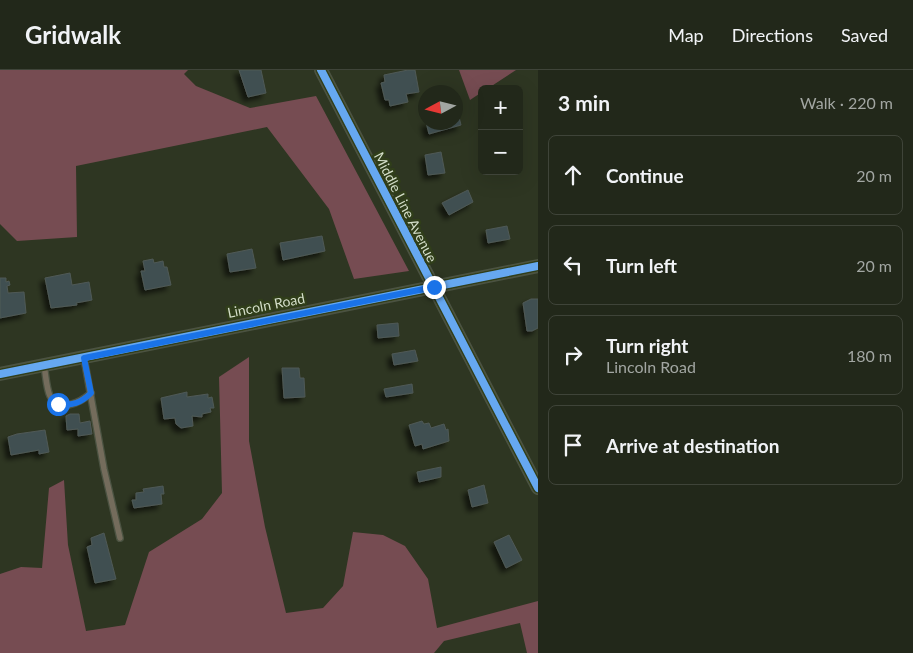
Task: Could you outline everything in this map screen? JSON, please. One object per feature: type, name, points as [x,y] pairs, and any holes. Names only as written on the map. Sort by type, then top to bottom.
[{"type":"street","name":"Middle Line Avenue","points":[[321,70],[538,488]]},
{"type":"street","name":"Lincoln Road","points":[[0,374],[538,266]]},
{"type":"lane","points":[[84,358],[104,469],[120,538]]},
{"type":"lane","points":[[44,366],[51,398],[58,404],[69,406],[83,400],[91,393]]},
{"type":"shaded area","points":[[0,70],[188,70],[184,74],[196,86],[250,108],[316,96],[409,271],[354,279],[329,209],[267,127],[76,166],[77,237],[17,241],[0,224]]},
{"type":"shaded area","points":[[459,70],[516,70],[493,85],[478,85],[478,95],[470,100]]},
{"type":"shaded area","points":[[249,357],[249,441],[265,527],[286,613],[323,608],[343,586],[353,532],[383,535],[405,546],[428,579],[437,628],[538,601],[538,653],[527,653],[520,623],[444,641],[434,653],[0,653],[0,574],[21,567],[42,568],[49,488],[64,480],[68,545],[86,631],[125,625],[149,552],[202,519],[222,493],[219,377]]},
{"type":"building","points":[[239,70],[261,70],[266,93],[248,97]]},
{"type":"building","points":[[415,70],[418,92],[406,94],[408,102],[390,106],[389,100],[385,100],[381,83],[385,82],[384,75]]},
{"type":"building","points":[[428,130],[443,130],[429,134]]},
{"type":"building","points":[[441,152],[445,173],[428,175],[425,155]]},
{"type":"building","points":[[468,190],[473,202],[449,215],[442,203]]},
{"type":"building","points":[[507,226],[510,239],[488,243],[486,230]]},
{"type":"building","points":[[322,236],[325,251],[283,260],[280,243]]},
{"type":"building","points":[[252,249],[256,268],[230,272],[227,254]]},
{"type":"building","points":[[153,259],[154,263],[163,261],[164,267],[167,267],[171,285],[145,290],[141,271],[145,271],[143,261]]},
{"type":"building","points":[[70,273],[72,285],[89,282],[92,300],[76,303],[77,305],[51,308],[45,278]]},
{"type":"building","points":[[0,278],[6,278],[6,282],[9,281],[10,285],[7,286],[8,293],[24,292],[26,313],[0,318]]},
{"type":"building","points":[[531,299],[538,299],[538,328],[527,331],[523,303]]},
{"type":"building","points":[[398,323],[399,336],[378,338],[377,325]]},
{"type":"building","points":[[415,350],[418,361],[394,365],[392,354]]},
{"type":"building","points":[[282,368],[299,368],[300,378],[304,378],[305,397],[284,398]]},
{"type":"building","points":[[412,384],[413,393],[386,397],[384,389]]},
{"type":"building","points":[[187,392],[187,397],[208,394],[208,398],[212,397],[214,408],[210,408],[211,412],[202,414],[202,417],[192,416],[193,426],[181,428],[176,424],[175,418],[164,419],[161,398]]},
{"type":"building","points":[[79,414],[80,423],[90,421],[92,434],[78,436],[78,429],[67,430],[66,416]]},
{"type":"building","points":[[422,421],[424,424],[429,423],[431,428],[444,424],[446,430],[448,429],[449,441],[423,449],[422,444],[415,446],[409,425]]},
{"type":"building","points":[[45,430],[49,452],[39,454],[39,450],[11,455],[8,437]]},
{"type":"building","points":[[441,467],[441,477],[419,482],[417,472]]},
{"type":"building","points":[[484,485],[488,503],[472,507],[468,490]]},
{"type":"building","points":[[163,486],[164,494],[161,494],[162,504],[134,508],[132,500],[136,500],[136,493],[144,492],[143,489]]},
{"type":"building","points":[[104,533],[116,579],[95,583],[87,547],[92,545],[91,538]]},
{"type":"building","points":[[509,535],[522,560],[506,568],[494,542]]},
{"type":"cycle path","points":[[321,70],[538,488]]},
{"type":"cycle path","points":[[0,374],[538,266]]},
{"type":"route","points":[[58,404],[69,406],[83,400],[91,393],[84,358],[434,287]]}]
